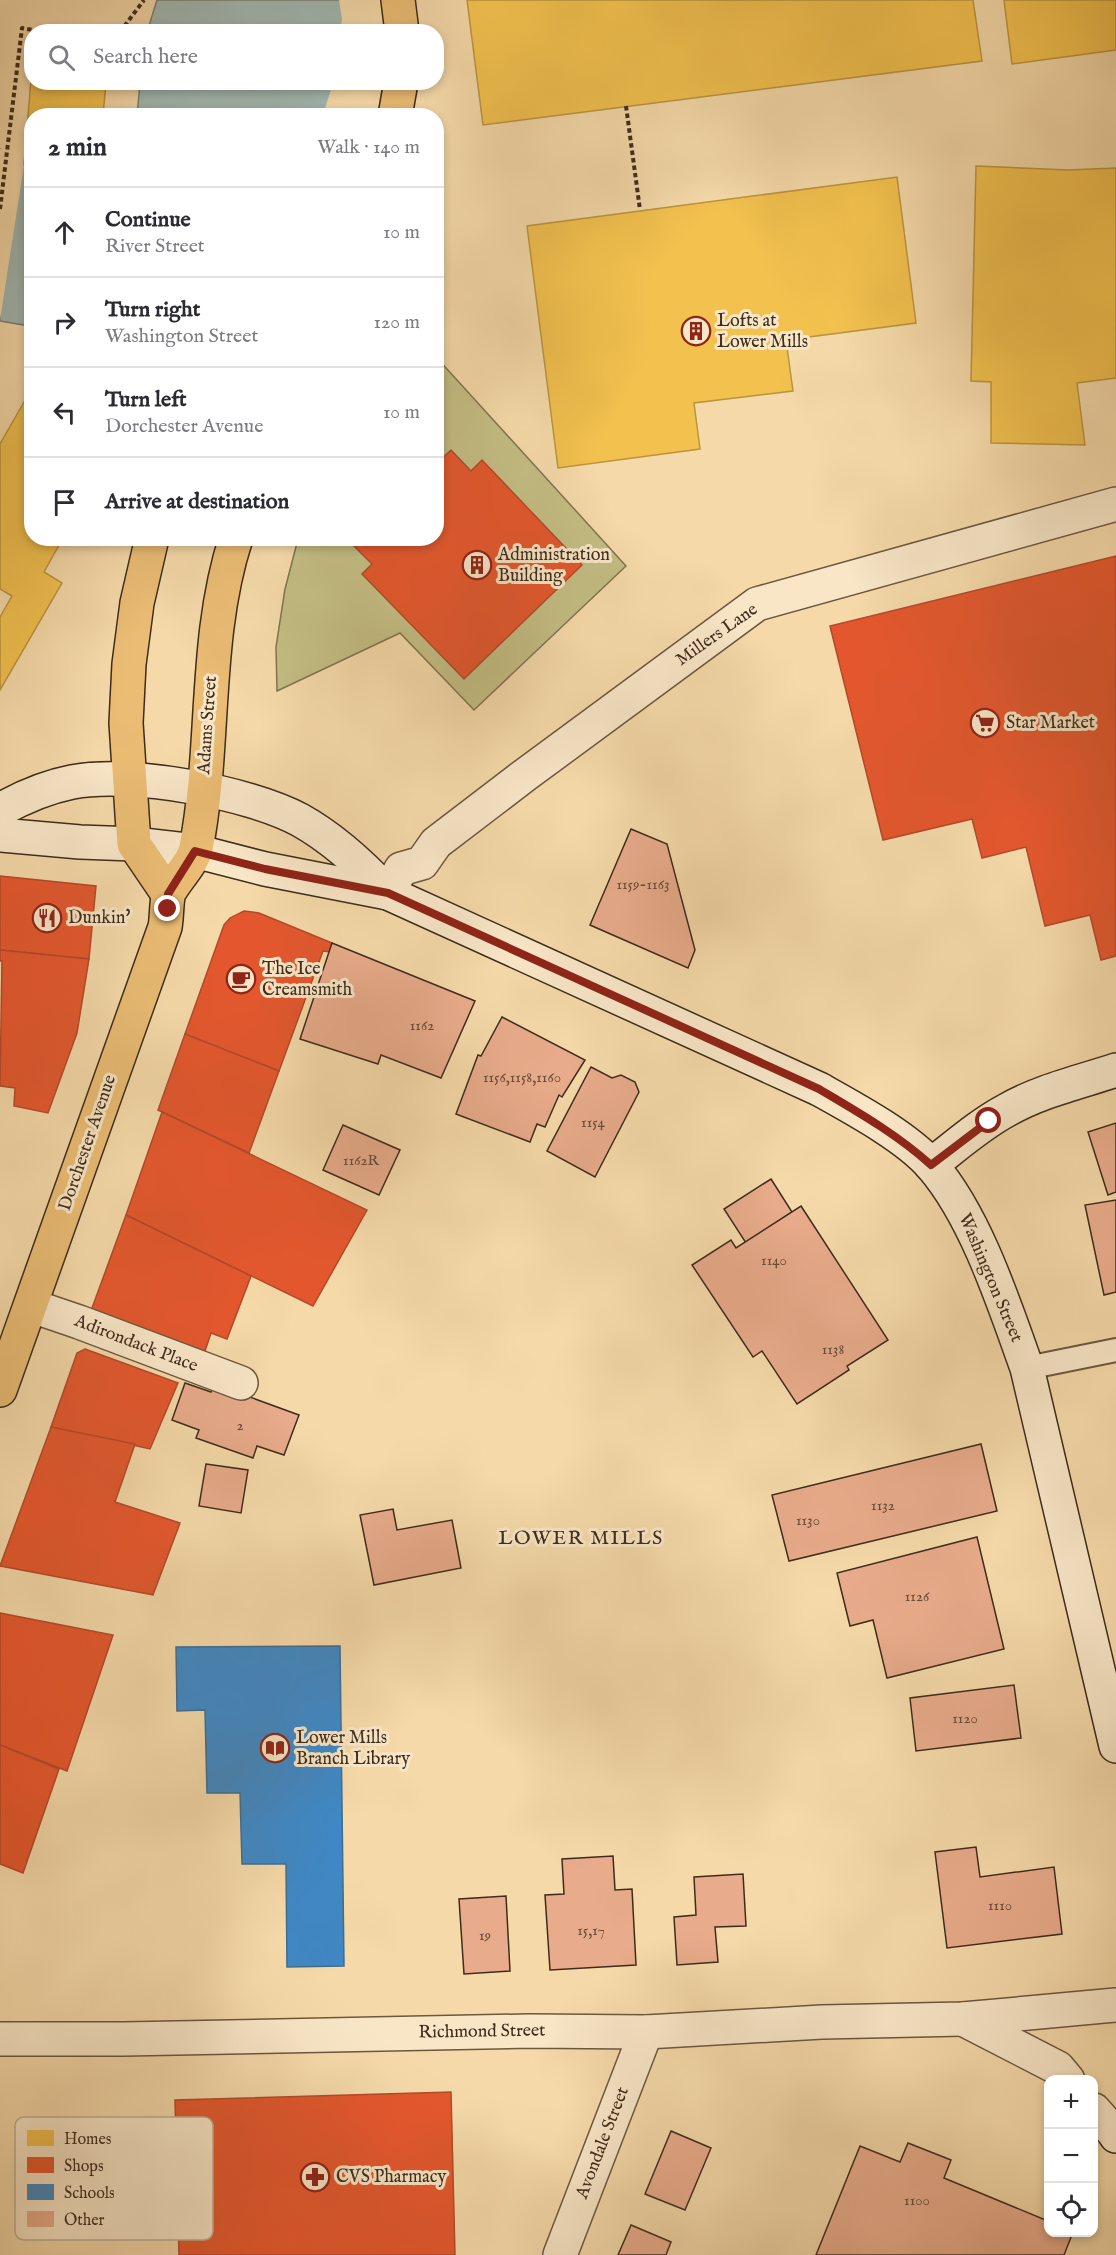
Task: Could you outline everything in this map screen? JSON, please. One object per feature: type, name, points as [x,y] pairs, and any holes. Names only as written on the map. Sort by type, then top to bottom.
[{"type":"main road","points":[[398,0],[401,24]]},
{"type":"main road","points":[[396,108],[400,90]]},
{"type":"main road","points":[[150,546],[137,603],[129,664],[126,723],[128,781],[134,844],[168,894]]},
{"type":"main road","name":"Adams Street","points":[[195,851],[204,790],[214,646],[234,546]]},
{"type":"main road","name":"Dorchester Avenue","points":[[0,1390],[32,1306],[165,927],[168,894],[195,851]]},
{"type":"street","name":"Millers Lane","points":[[388,893],[401,869],[422,863],[436,843],[472,815],[757,604],[1116,504]]},
{"type":"street","points":[[0,810],[41,790],[72,782],[109,779],[128,781]]},
{"type":"street","name":"Washington Street","points":[[128,781],[204,790],[257,802],[300,820],[366,868],[388,893]]},
{"type":"street","points":[[0,835],[134,844],[195,851]]},
{"type":"street","name":"Washington Street","points":[[195,851],[265,869],[388,893],[819,1089],[865,1116],[931,1165],[953,1195],[972,1229],[1027,1368],[1116,1746]]},
{"type":"street","points":[[931,1165],[970,1134],[1008,1109],[1029,1099],[1116,1070]]},
{"type":"street","name":"Adirondack Place","points":[[32,1306],[241,1383]]},
{"type":"street","name":"Richmond Street","points":[[0,2039],[124,2039],[529,2031],[646,2032],[822,2022],[963,2019],[1116,2005]]},
{"type":"street","name":"Richmond Street","points":[[963,2019],[1058,2068],[1064,2075]]},
{"type":"street","name":"Avondale Street","points":[[560,2255],[646,2032]]},
{"type":"street","points":[[1098,2114],[1116,2134]]},
{"type":"lane","points":[[1027,1368],[1116,1350]]},
{"type":"path","points":[[126,24],[144,0]]},
{"type":"path","points":[[0,209],[22,28],[24,28]]},
{"type":"path","points":[[626,106],[640,210]]},
{"type":"shaded area","points":[[444,366],[626,566],[474,710],[400,633],[277,691],[276,647],[285,589],[296,546],[444,546]]},
{"type":"water","points":[[157,0],[400,0],[403,24],[150,24]]},
{"type":"water","points":[[139,90],[404,90],[401,108],[138,108]]},
{"type":"water","points":[[0,149],[24,162],[24,325],[0,321]]},
{"type":"pier","points":[[339,0],[400,0],[403,24],[341,24]]},
{"type":"pier","points":[[331,90],[405,90],[401,108],[325,108]]},
{"type":"pier","points":[[24,148],[24,165],[0,320],[0,149]]},
{"type":"building: Homes","points":[[467,0],[973,0],[982,61],[483,125]]},
{"type":"building: Homes","points":[[1004,0],[1116,0],[1116,50],[1012,64]]},
{"type":"building: Homes","points":[[30,90],[105,90],[104,108],[29,108]]},
{"type":"building: Homes","points":[[976,166],[1068,170],[1116,168],[1116,378],[1077,383],[1085,445],[991,443],[991,382],[971,381]]},
{"type":"building: Homes","name":"Lofts at Lower Mills","points":[[897,177],[916,323],[786,340],[793,391],[694,403],[700,449],[558,468],[527,226]]},
{"type":"building: Homes","points":[[24,402],[24,546],[59,546],[44,572],[62,583],[0,690],[0,617],[12,596],[0,589],[0,444]]},
{"type":"building: Shops","name":"Administration Building","points":[[451,450],[471,471],[482,460],[582,565],[464,679],[362,574],[372,564],[354,546],[444,546],[444,457]]},
{"type":"building: Shops","name":"Star Market","points":[[1116,556],[1116,956],[1101,960],[1090,915],[1045,926],[1026,847],[982,858],[972,819],[883,840],[830,626]]},
{"type":"building: Shops","name":"Dunkin'","points":[[0,876],[96,886],[89,959],[0,950]]},
{"type":"building: Shops","points":[[244,911],[259,913],[332,943],[330,952],[323,951],[279,1071],[185,1034],[224,925],[230,918]]},
{"type":"building: Shops","points":[[0,950],[89,959],[77,1033],[48,1113],[14,1106],[15,1088],[0,1086],[2,961],[0,961]]},
{"type":"building: Shops","points":[[185,1034],[279,1071],[249,1153],[158,1110]]},
{"type":"building: Shops","points":[[162,1112],[367,1210],[313,1306],[126,1215]]},
{"type":"building: Shops","points":[[126,1215],[251,1276],[227,1339],[211,1333],[203,1357],[88,1319]]},
{"type":"building: Shops","points":[[85,1349],[178,1383],[150,1449],[51,1427],[77,1353]]},
{"type":"building: Shops","points":[[51,1427],[135,1444],[115,1502],[180,1523],[153,1595],[0,1566]]},
{"type":"building: Shops","points":[[0,1613],[113,1635],[67,1771],[0,1745]]},
{"type":"building: Shops","points":[[0,1745],[59,1769],[23,1873],[0,1864]]},
{"type":"building: Shops","name":"CVS Pharmacy","points":[[451,2092],[455,2255],[179,2255],[179,2240],[213,2240],[213,2117],[175,2117],[175,2100]]},
{"type":"building: Schools","points":[[340,1646],[344,1966],[287,1967],[286,1864],[242,1864],[240,1793],[207,1793],[205,1710],[177,1711],[176,1647]]},
{"type":"building: Other","points":[[631,829],[667,844],[695,950],[688,968],[590,925]]},
{"type":"building: Other","points":[[332,943],[475,1001],[441,1078],[381,1055],[378,1064],[300,1039]]},
{"type":"building: Other","points":[[502,1017],[585,1060],[562,1097],[559,1095],[545,1127],[537,1124],[530,1142],[456,1114],[478,1055],[481,1056]]},
{"type":"building: Other","points":[[591,1067],[612,1078],[621,1075],[635,1082],[639,1092],[595,1177],[547,1151]]},
{"type":"building: Other","points":[[1116,1123],[1116,1192],[1108,1195],[1088,1132]]},
{"type":"building: Other","points":[[343,1125],[400,1150],[379,1195],[323,1170]]},
{"type":"building: Other","points":[[771,1179],[792,1212],[746,1243],[724,1209]]},
{"type":"building: Other","points":[[1116,1200],[1116,1292],[1104,1295],[1085,1205]]},
{"type":"building: Other","points":[[801,1206],[888,1340],[847,1366],[849,1370],[797,1404],[762,1351],[753,1357],[692,1265],[731,1240],[736,1248]]},
{"type":"building: Other","points":[[185,1383],[211,1392],[214,1384],[299,1415],[284,1455],[257,1446],[253,1458],[196,1438],[199,1430],[172,1420]]},
{"type":"building: Other","points":[[981,1444],[997,1511],[789,1561],[772,1495]]},
{"type":"building: Other","points":[[206,1464],[248,1470],[241,1513],[199,1506]]},
{"type":"building: Other","points":[[393,1509],[397,1530],[452,1520],[461,1568],[374,1585],[360,1515]]},
{"type":"building: Other","points":[[977,1537],[1004,1649],[887,1678],[873,1620],[850,1626],[837,1573]]},
{"type":"building: Other","points":[[1014,1685],[1021,1738],[916,1751],[910,1698]]},
{"type":"building: Other","points":[[976,1847],[980,1877],[1054,1867],[1062,1934],[947,1948],[935,1852]]},
{"type":"building: Other","points":[[613,1856],[615,1890],[632,1889],[636,1965],[550,1970],[545,1895],[564,1894],[562,1859]]},
{"type":"building: Other","points":[[743,1874],[746,1926],[715,1927],[718,1962],[677,1965],[674,1917],[696,1915],[694,1877]]},
{"type":"building: Other","points":[[506,1896],[510,1971],[464,1974],[459,1899]]},
{"type":"building: Other","points":[[671,2131],[711,2148],[685,2210],[645,2194]]},
{"type":"building: Other","points":[[908,2143],[951,2160],[944,2178],[1044,2219],[1044,2237],[1071,2237],[1064,2255],[816,2255],[860,2146],[900,2162]]},
{"type":"building: Other","points":[[631,2225],[671,2242],[666,2255],[618,2255]]},
{"type":"place","name":"Lofts at Lower Mills","points":[[696,331]]},
{"type":"place","name":"Administration Building","points":[[477,565]]},
{"type":"place","name":"Star Market","points":[[985,723]]},
{"type":"place","name":"Dunkin'","points":[[47,918]]},
{"type":"place","name":"The Ice Creamsmith","points":[[241,979]]},
{"type":"place","name":"Lower Mills Branch Library","points":[[275,1748]]},
{"type":"place","name":"CVS Pharmacy","points":[[315,2177]]},
{"type":"district","name":"LOWER MILLS","points":[[581,1538]]},
{"type":"route","points":[[168,909],[168,894],[195,851],[265,869],[388,893],[819,1089],[857,1111],[907,1145],[931,1165],[989,1121]]}]
